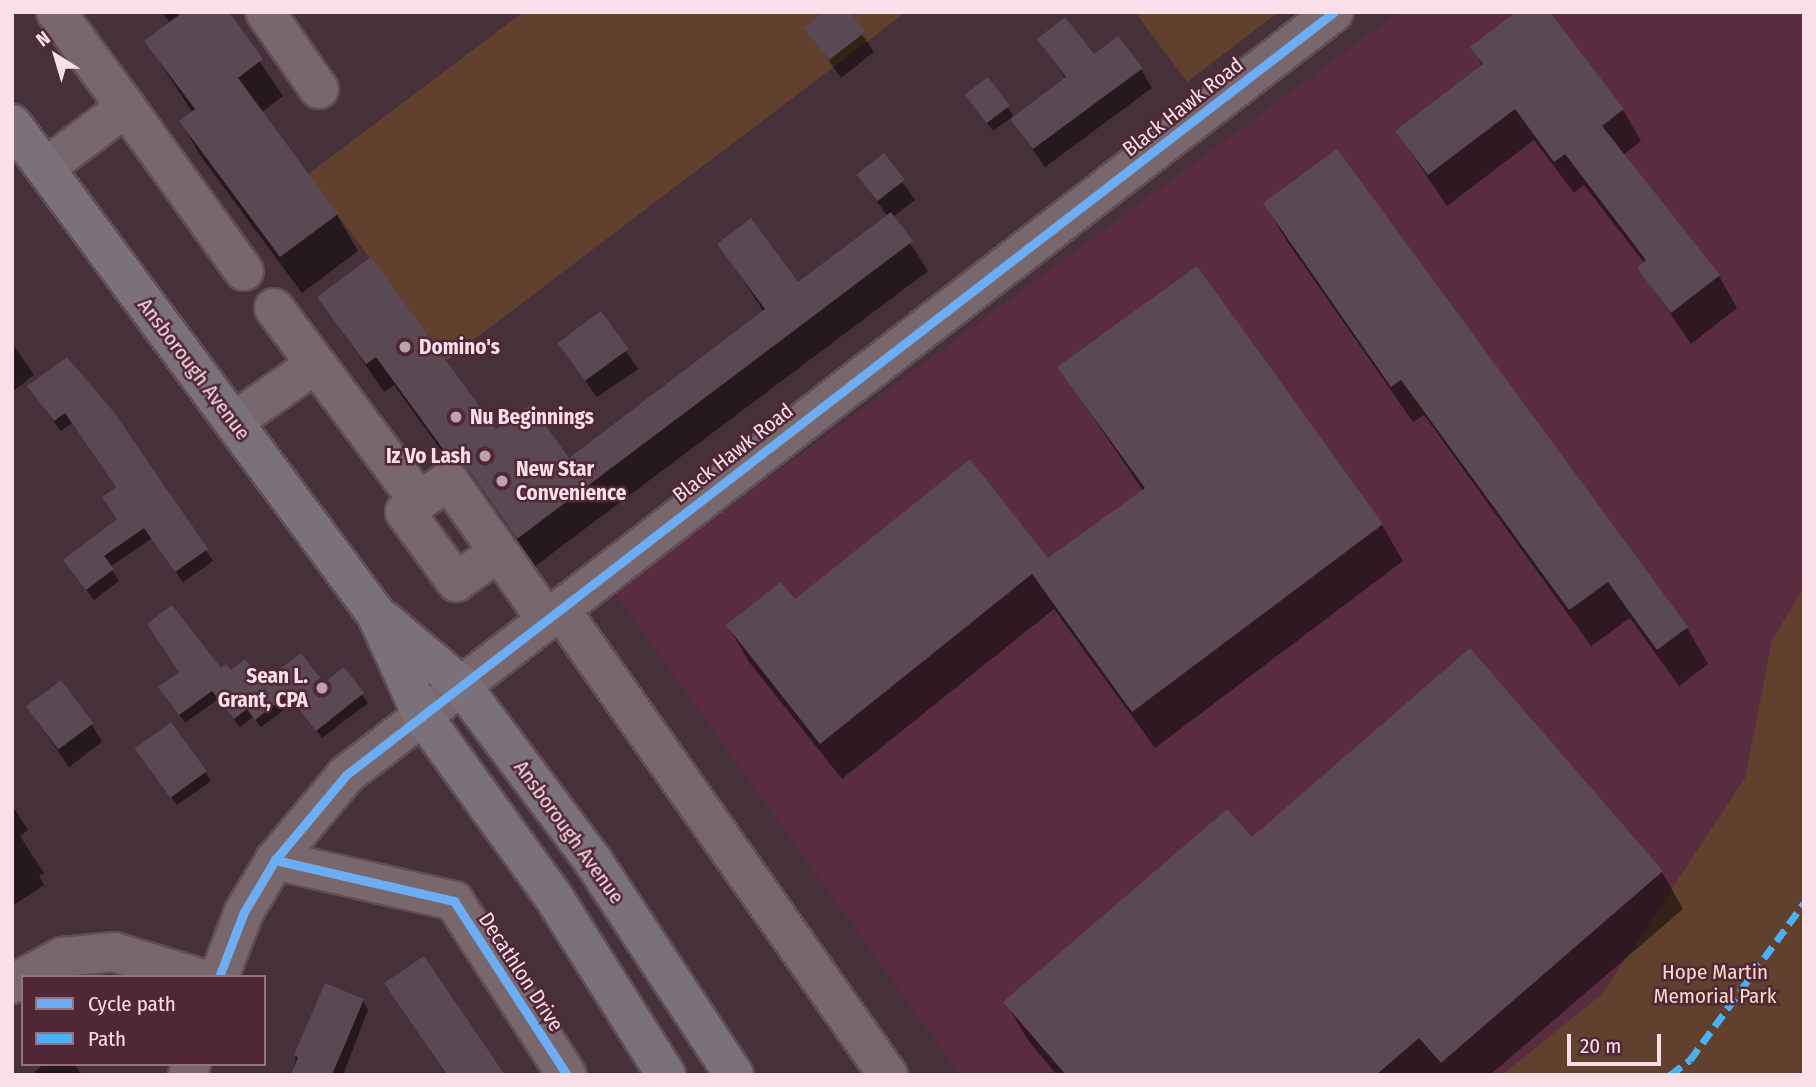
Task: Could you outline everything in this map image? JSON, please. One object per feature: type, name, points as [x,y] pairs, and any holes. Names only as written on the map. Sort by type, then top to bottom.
[{"type":"main road","name":"Ansborough Avenue","points":[[12,124],[376,614],[422,715],[553,896],[666,1075]]},
{"type":"main road","name":"Ansborough Avenue","points":[[376,614],[461,685],[593,861],[734,1075]]},
{"type":"street","points":[[55,12],[244,271]]},
{"type":"street","points":[[265,12],[319,89]]},
{"type":"street","name":"Black Hawk Road","points":[[220,975],[244,912],[275,860],[310,813],[346,775],[1334,12]]},
{"type":"street","points":[[45,168],[126,107]]},
{"type":"street","points":[[274,308],[419,501]]},
{"type":"street","points":[[233,422],[316,364]]},
{"type":"street","points":[[499,552],[456,582],[405,512],[449,481],[499,552],[553,614],[888,1075]]},
{"type":"street","name":"Decathlon Drive","points":[[275,860],[454,901],[567,1075]]},
{"type":"street","points":[[29,975],[62,957],[114,952],[190,975]]},
{"type":"shaded area","points":[[1399,12],[1804,12],[1804,587],[1772,640],[1745,778],[1602,994],[1502,1075],[960,1075],[614,592]]},
{"type":"green space","points":[[523,12],[906,12],[447,360],[307,175]]},
{"type":"green space","points":[[1135,12],[1279,12],[1187,82]]},
{"type":"green space","name":"Hope Martin Memorial Park","points":[[1804,587],[1804,1075],[1502,1075],[1602,994],[1745,778],[1772,640]]},
{"type":"building","points":[[183,12],[229,12],[263,59],[238,78],[338,214],[280,257],[179,121],[195,109],[144,41]]},
{"type":"building","points":[[824,12],[850,12],[865,32],[829,60],[804,28]]},
{"type":"building","points":[[1516,12],[1550,12],[1624,109],[1602,126],[1720,275],[1671,313],[1637,268],[1646,260],[1565,154],[1554,162],[1515,109],[1428,175],[1395,131],[1483,64],[1470,47]]},
{"type":"building","points":[[1065,17],[1094,54],[1118,36],[1143,68],[1033,149],[1010,119],[1066,77],[1037,39]]},
{"type":"building","points":[[988,77],[1010,106],[987,123],[965,94]]},
{"type":"building","points":[[1337,149],[1688,627],[1657,650],[1608,582],[1569,610],[1401,380],[1391,387],[1263,203]]},
{"type":"building","points":[[884,153],[905,180],[877,201],[856,175]]},
{"type":"building","points":[[891,212],[913,241],[517,539],[467,468],[451,460],[376,357],[366,364],[317,297],[371,257],[496,429],[531,405],[569,458],[765,309],[717,244],[751,218],[798,282]]},
{"type":"building","points":[[1197,266],[1383,524],[1132,712],[1032,574],[820,744],[726,625],[781,582],[795,599],[970,459],[1048,558],[1145,488],[1057,367]]},
{"type":"building","points":[[601,311],[629,349],[585,381],[557,343]]},
{"type":"building","points":[[67,357],[113,411],[208,549],[175,572],[144,528],[104,556],[114,569],[86,590],[63,560],[117,519],[102,497],[116,487],[65,413],[54,421],[27,386]]},
{"type":"building","points":[[172,605],[221,668],[226,664],[231,670],[245,659],[263,682],[301,653],[324,683],[344,667],[364,693],[316,731],[288,694],[255,720],[247,709],[234,719],[212,691],[179,715],[158,687],[179,672],[147,624]]},
{"type":"building","points":[[1470,648],[1663,871],[1441,1063],[1419,1038],[1376,1075],[1066,1075],[1003,1002],[1227,809],[1252,837]]},
{"type":"building","points":[[61,680],[93,723],[58,750],[26,706]]},
{"type":"building","points":[[171,722],[207,771],[170,798],[135,748]]},
{"type":"building","points":[[424,956],[505,1075],[447,1075],[384,983]]},
{"type":"building","points":[[325,983],[364,999],[332,1075],[291,1075],[298,1057],[294,1055]]},
{"type":"marked path","points":[[1670,1075],[1690,1060],[1804,903]]},
{"type":"cycle path","points":[[220,975],[244,912],[275,860],[346,775],[1334,12]]},
{"type":"cycle path","points":[[275,860],[454,901],[567,1075]]},
{"type":"place","name":"Domino's","points":[[405,347]]},
{"type":"place","name":"Nu Beginnings","points":[[456,417]]},
{"type":"place","name":"Iz Vo Lash","points":[[485,456]]},
{"type":"place","name":"New Star Convenience","points":[[502,481]]},
{"type":"place","name":"Sean L. Grant, CPA","points":[[322,688]]}]
